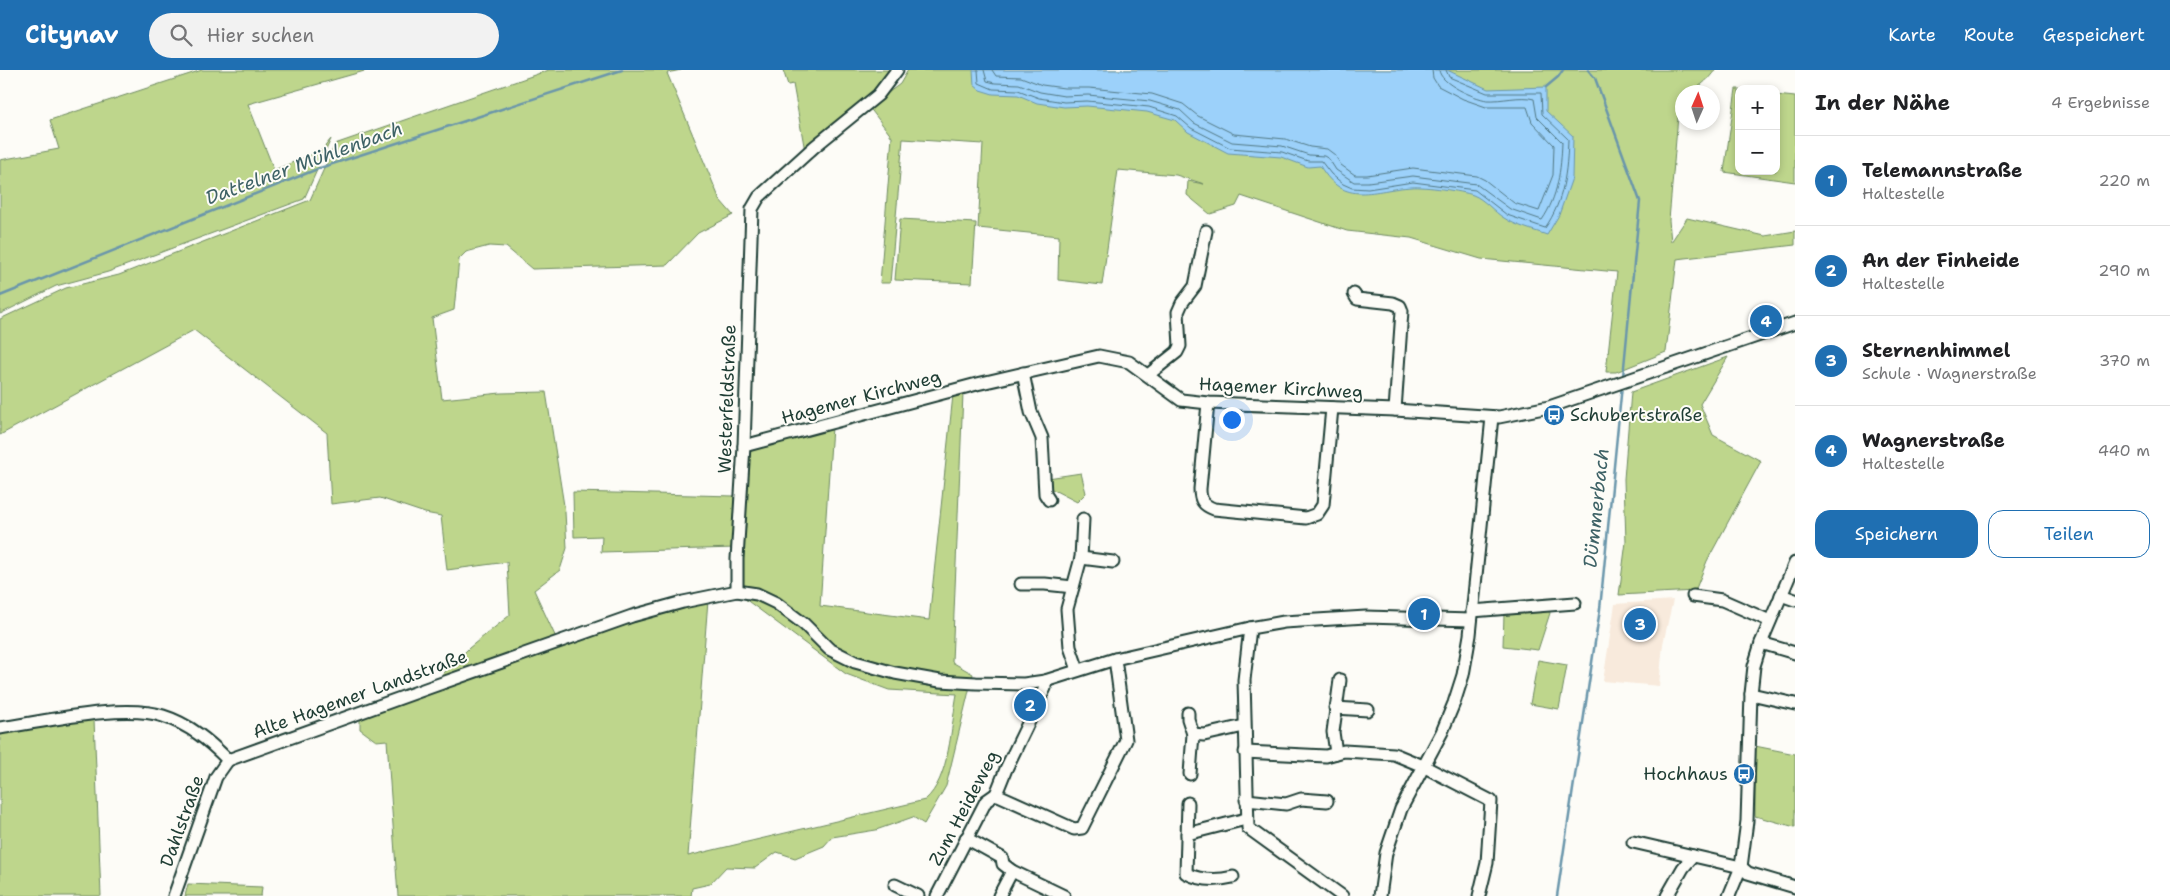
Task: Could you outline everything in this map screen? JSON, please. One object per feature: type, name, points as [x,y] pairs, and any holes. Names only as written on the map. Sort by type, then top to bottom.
[{"type":"street","name":"Westerfeldstraße","points":[[737,591],[752,209],[759,197],[814,147],[878,95],[896,70]]},
{"type":"street","points":[[1148,375],[1177,352],[1180,346],[1178,312],[1182,303],[1196,286],[1206,231]]},
{"type":"street","points":[[1354,294],[1357,299],[1393,303],[1400,306],[1402,311],[1395,410]]},
{"type":"street","name":"Hagemer Kirchweg","points":[[744,446],[1023,373],[1099,356],[1129,362],[1181,400],[1208,403],[1395,410],[1492,417],[1541,409],[1795,324]]},
{"type":"street","points":[[1023,373],[1031,412],[1042,438],[1045,494],[1049,500]]},
{"type":"street","points":[[1208,403],[1200,489],[1200,498],[1205,505],[1214,509],[1306,518],[1317,514],[1323,505],[1332,408]]},
{"type":"street","points":[[1380,896],[1386,853],[1401,809],[1442,732],[1463,675],[1472,616],[1492,417]]},
{"type":"street","points":[[1078,670],[1070,648],[1067,609],[1081,558],[1083,519]]},
{"type":"street","points":[[1081,558],[1113,562]]},
{"type":"street","points":[[1729,896],[1742,867],[1748,806],[1751,694],[1754,666],[1761,643],[1795,563]]},
{"type":"street","points":[[1021,584],[1073,587]]},
{"type":"street","points":[[737,591],[757,594],[776,603],[804,624],[829,649],[855,662],[894,673],[940,681],[1024,684],[1045,681],[1114,659],[1284,622],[1366,617],[1472,616],[1575,603]]},
{"type":"street","name":"Alte Hagemer Landstraße","points":[[228,760],[430,686],[632,616],[683,602],[737,591]]},
{"type":"street","points":[[1781,595],[1795,600]]},
{"type":"street","points":[[1693,596],[1722,600],[1770,621]]},
{"type":"street","points":[[1250,628],[1244,680],[1246,819],[1248,828],[1342,896]]},
{"type":"street","points":[[1761,643],[1795,653]]},
{"type":"street","points":[[996,794],[1074,829],[1082,828],[1126,740],[1114,659]]},
{"type":"street","points":[[1336,753],[1333,732],[1340,680]]},
{"type":"street","name":"Zum Heideweg","points":[[938,896],[986,801],[996,794],[1045,688],[1045,681]]},
{"type":"street","points":[[1751,694],[1795,704]]},
{"type":"street","points":[[1335,708],[1368,710]]},
{"type":"street","points":[[0,728],[102,714],[132,712],[162,716],[196,732],[228,760]]},
{"type":"street","points":[[1188,713],[1193,734],[1190,774]]},
{"type":"street","points":[[1193,734],[1204,735],[1244,726]]},
{"type":"street","points":[[1245,752],[1326,756],[1344,752],[1394,754],[1423,766],[1491,801],[1487,864],[1480,896]]},
{"type":"street","name":"Dahlstraße","points":[[174,896],[216,778],[228,760]]},
{"type":"street","points":[[1246,800],[1286,804],[1300,799],[1327,801]]},
{"type":"street","points":[[1188,803],[1186,873],[1197,879],[1220,880],[1233,876]]},
{"type":"street","points":[[1187,834],[1246,819]]},
{"type":"street","points":[[966,838],[1002,858],[1003,864],[1012,871],[1064,896]]},
{"type":"street","points":[[1633,842],[1742,867],[1748,873],[1795,887]]},
{"type":"street","points":[[1668,896],[1683,868],[1693,856]]},
{"type":"street","points":[[999,896],[1012,871]]},
{"type":"street","points":[[895,885],[918,896]]},
{"type":"shaded area","points":[[1673,600],[1663,644],[1659,686],[1603,681],[1615,604]]},
{"type":"green space","points":[[202,70],[368,70],[248,104],[274,170],[321,151],[331,139],[304,199],[108,272],[56,286],[0,314],[0,160],[59,149],[50,120]]},
{"type":"green space","points":[[549,70],[681,70],[667,73],[720,200],[733,215],[698,233],[667,265],[532,269],[506,247],[489,246],[466,252],[459,259],[454,310],[432,318],[442,399],[501,393],[546,392],[565,512],[567,548],[560,570],[534,590],[557,640],[444,679],[442,675],[469,648],[510,615],[507,562],[447,570],[441,516],[425,513],[380,498],[331,504],[327,433],[194,330],[0,435],[0,319],[66,288],[119,275],[310,200],[335,144]]},
{"type":"green space","points":[[783,70],[892,70],[863,104],[805,151],[793,84],[788,85]]},
{"type":"green space","points":[[908,70],[1715,70],[1700,85],[1675,85],[1675,130],[1677,130],[1669,220],[1671,242],[1687,218],[1765,236],[1795,231],[1795,245],[1677,259],[1666,352],[1616,372],[1606,372],[1617,272],[1481,259],[1411,238],[1347,231],[1241,196],[1236,206],[1210,214],[1187,195],[1188,181],[1204,184],[1176,175],[1118,170],[1102,285],[1058,280],[1059,236],[978,228],[983,144],[903,139],[890,283],[880,283],[892,137],[869,107],[900,84]]},
{"type":"green space","points":[[1780,95],[1795,97],[1795,182],[1745,175],[1780,175]]},
{"type":"green space","points":[[1735,96],[1735,174],[1724,172]]},
{"type":"green space","points":[[900,219],[976,223],[972,283],[895,280]]},
{"type":"green space","points":[[1728,357],[1700,404],[1713,435],[1761,461],[1707,561],[1695,591],[1619,595],[1626,542],[1624,479],[1631,392]]},
{"type":"green space","points":[[963,393],[952,662],[973,674],[946,786],[924,824],[913,817],[876,830],[832,837],[824,846],[795,858],[777,852],[755,868],[726,867],[710,884],[692,888],[691,896],[398,896],[387,740],[376,741],[360,729],[360,715],[407,702],[567,645],[708,600],[688,856],[925,800],[940,779],[945,765],[957,694],[889,690],[846,674],[741,596],[747,449],[832,427],[820,606],[929,620],[953,395]]},
{"type":"green space","points":[[1081,473],[1086,493],[1077,502],[1048,487],[1048,478]]},
{"type":"green space","points":[[573,492],[734,496],[735,548],[601,552],[602,536],[574,537]]},
{"type":"green space","points":[[1548,609],[1550,613],[1538,650],[1503,646],[1504,614]]},
{"type":"green space","points":[[1538,660],[1567,665],[1559,709],[1530,704]]},
{"type":"green space","points":[[94,719],[101,896],[0,896],[0,732]]},
{"type":"green space","points":[[1755,746],[1795,754],[1795,827],[1755,816]]},
{"type":"green space","points":[[188,884],[262,887],[261,896],[185,896]]},
{"type":"water","points":[[973,70],[1447,70],[1488,89],[1546,87],[1546,111],[1573,136],[1572,178],[1559,215],[1547,235],[1509,221],[1481,199],[1468,193],[1418,187],[1361,193],[1350,192],[1339,187],[1320,166],[1308,167],[1281,157],[1228,153],[1188,132],[1175,120],[1147,112],[1087,106],[1064,107],[1037,103],[1018,95],[993,94],[980,90],[974,85]]},
{"type":"waterway","name":"Dattelner Mühlenbach","points":[[0,296],[320,168],[622,70]]},
{"type":"waterway","points":[[1546,87],[1563,70]]},
{"type":"waterway","name":"Dümmerbach","points":[[1588,70],[1595,78],[1640,201],[1623,377]]},
{"type":"waterway","name":"Dümmerbach","points":[[1557,896],[1600,609],[1622,385]]},
{"type":"place","name":"Wagnerstraße","points":[[1766,321]]},
{"type":"place","name":"Schubertstraße","points":[[1554,415]]},
{"type":"place","name":"Telemannstraße","points":[[1424,614]]},
{"type":"place","name":"Sternenhimmel","points":[[1640,624]]},
{"type":"place","name":"An der Finheide","points":[[1030,705]]},
{"type":"place","name":"Hochhaus","points":[[1744,774]]}]
